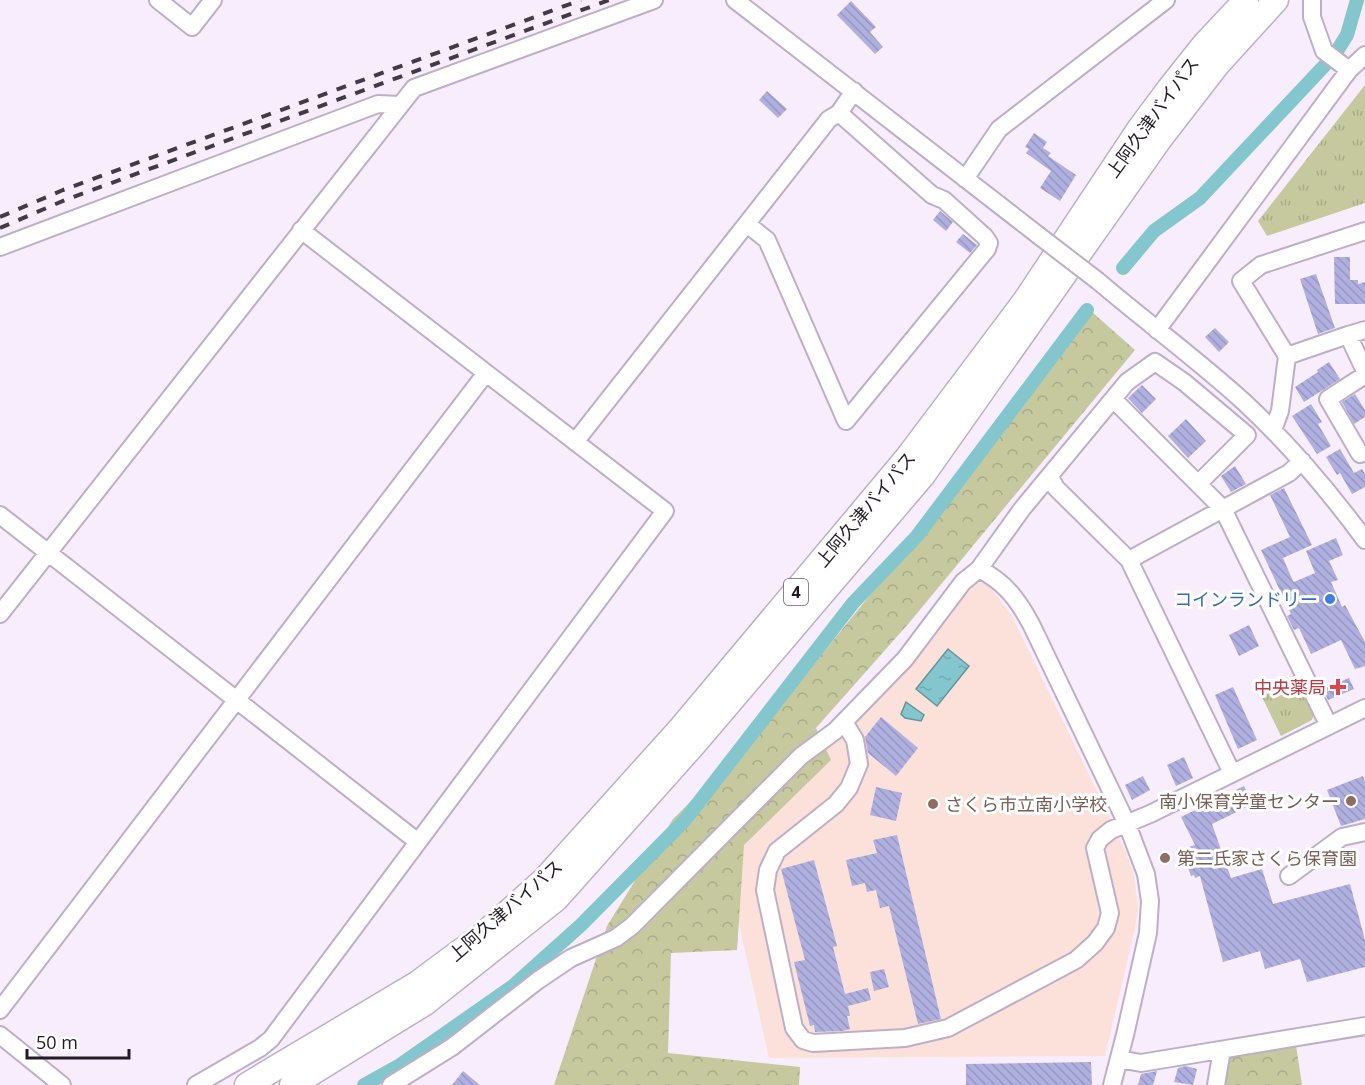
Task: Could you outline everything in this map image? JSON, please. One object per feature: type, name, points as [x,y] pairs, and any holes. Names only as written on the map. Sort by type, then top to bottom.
[{"type":"highway","name":"上阿久津バイパス","points":[[248,1085],[418,982],[484,934],[545,879],[681,728],[907,458],[1025,301],[1158,105],[1204,45],[1246,0]]},
{"type":"highway","name":"上阿久津バイパス","points":[[292,1085],[425,1003],[556,899],[695,743],[923,475],[1159,140],[1216,65],[1276,0]]},
{"type":"street","points":[[158,0],[192,27],[213,0]]},
{"type":"street","points":[[0,614],[414,88],[654,0]]},
{"type":"street","points":[[735,0],[1098,281],[1219,380],[1273,430],[1302,461],[1365,540]]},
{"type":"street","points":[[966,179],[999,129],[1166,0]]},
{"type":"street","points":[[1312,1],[1312,17],[1324,51],[1349,70]]},
{"type":"street","points":[[1157,330],[1349,70],[1365,55]]},
{"type":"street","points":[[575,442],[830,119],[839,113],[854,91]]},
{"type":"street","points":[[0,248],[378,104],[400,105]]},
{"type":"street","points":[[747,224],[767,240],[846,421],[987,249],[989,243],[986,237],[944,200],[932,195],[839,113]]},
{"type":"street","points":[[196,1085],[270,1039],[665,511],[301,230]]},
{"type":"street","points":[[1273,430],[1280,411],[1287,356],[1242,281],[1261,265],[1365,231]]},
{"type":"street","points":[[1287,356],[1365,330]]},
{"type":"street","points":[[1348,335],[1365,373],[1328,399],[1360,454]]},
{"type":"street","points":[[391,1085],[452,1047],[537,981],[571,958],[616,938],[632,926],[801,756],[844,722],[905,659],[963,582],[979,569],[1022,509],[1126,382],[1155,362],[1184,382],[1247,435],[1198,484]]},
{"type":"street","points":[[0,1010],[486,373]]},
{"type":"street","points":[[1113,399],[1223,509],[1329,726]]},
{"type":"street","points":[[1129,560],[1289,473],[1302,461]]},
{"type":"street","points":[[1050,477],[1056,488],[1129,560],[1232,773]]},
{"type":"street","points":[[0,515],[418,842]]},
{"type":"street","points":[[979,569],[999,582],[1016,597],[1021,606],[1126,824],[1146,874],[1150,901],[1148,933],[1112,1085]]},
{"type":"street","points":[[844,722],[855,740],[859,764],[849,788],[836,804],[777,851],[768,870],[765,890],[795,1028],[803,1040],[813,1043],[926,1035],[948,1028],[1076,960],[1101,936],[1110,913],[1095,848],[1100,839],[1111,830],[1365,708]]},
{"type":"street","points":[[1289,876],[1342,837],[1365,832]]},
{"type":"street","points":[[1119,1059],[1141,1063],[1365,1026]]},
{"type":"street","points":[[0,1035],[62,1085]]},
{"type":"street","points":[[1216,1085],[1222,1050]]},
{"type":"shaded area","name":"さくら市立南小学校","points":[[974,583],[987,583],[1012,616],[1123,845],[1134,875],[1138,909],[1135,928],[1105,1056],[769,1058],[722,848],[801,764],[848,730],[911,663]]},
{"type":"green space","points":[[1365,85],[1365,203],[1267,236],[1258,221]]},
{"type":"green space","points":[[1092,312],[1135,350],[909,623],[816,728],[831,760],[744,845],[737,950],[671,953],[668,1053],[800,1067],[799,1085],[554,1085],[607,926],[673,819],[749,744],[991,446]]},
{"type":"green space","points":[[1297,674],[1315,711],[1312,720],[1281,736],[1260,693]]},
{"type":"green space","points":[[1296,1045],[1302,1085],[1222,1085],[1230,1057],[1236,1053]]},
{"type":"water","points":[[948,649],[969,666],[937,706],[916,689]]},
{"type":"water","points":[[906,702],[924,715],[921,721],[905,718],[901,714]]},
{"type":"building","points":[[851,1],[876,27],[870,32],[883,47],[875,54],[837,15]]},
{"type":"building","points":[[767,91],[787,109],[778,118],[759,100]]},
{"type":"building","points":[[1034,133],[1047,142],[1043,148],[1051,153],[1048,156],[1076,175],[1060,201],[1040,188],[1051,171],[1026,153],[1029,149],[1025,147]]},
{"type":"building","points":[[940,211],[953,222],[946,231],[933,220]]},
{"type":"building","points":[[963,234],[977,245],[970,253],[956,242]]},
{"type":"building","points":[[1334,257],[1350,257],[1350,280],[1358,280],[1358,284],[1365,282],[1365,304],[1335,304]]},
{"type":"building","points":[[1316,274],[1335,328],[1318,334],[1300,279]]},
{"type":"building","points":[[1215,328],[1229,342],[1219,352],[1205,337]]},
{"type":"building","points":[[1329,362],[1340,379],[1304,402],[1295,387]]},
{"type":"building","points":[[1142,385],[1156,399],[1142,413],[1128,398]]},
{"type":"building","points":[[1355,394],[1365,410],[1365,417],[1354,424],[1342,402]]},
{"type":"building","points":[[1311,404],[1322,422],[1318,424],[1331,446],[1317,454],[1292,416]]},
{"type":"building","points":[[1186,419],[1206,441],[1188,458],[1168,436]]},
{"type":"building","points":[[1340,449],[1354,473],[1362,469],[1365,474],[1365,487],[1352,494],[1340,473],[1337,475],[1326,457]]},
{"type":"building","points":[[1235,466],[1246,484],[1231,492],[1221,476]]},
{"type":"building","points":[[1284,488],[1312,545],[1283,558],[1293,581],[1315,573],[1306,551],[1336,538],[1343,555],[1329,561],[1338,580],[1331,582],[1342,607],[1345,605],[1365,642],[1365,666],[1355,669],[1341,640],[1311,654],[1299,628],[1294,630],[1287,616],[1291,614],[1261,550],[1290,537],[1270,495]]},
{"type":"building","points":[[1249,625],[1259,646],[1239,656],[1229,635]]},
{"type":"building","points":[[1349,678],[1354,689],[1328,700],[1323,689]]},
{"type":"building","points":[[1233,687],[1257,740],[1238,749],[1215,695]]},
{"type":"building","points":[[881,717],[918,748],[896,776],[868,753],[865,737]]},
{"type":"building","points":[[1184,757],[1193,778],[1176,786],[1167,765]]},
{"type":"building","points":[[1143,776],[1150,790],[1132,800],[1125,785]]},
{"type":"building","points":[[1363,776],[1365,819],[1341,826],[1327,790]]},
{"type":"building","points":[[1244,786],[1253,804],[1212,824],[1231,878],[1262,869],[1273,904],[1350,884],[1365,940],[1365,967],[1307,982],[1300,959],[1265,969],[1260,951],[1223,962],[1200,876],[1195,878],[1194,875],[1191,876],[1186,862],[1190,861],[1185,848],[1195,845],[1181,817]]},
{"type":"building","points":[[876,787],[902,793],[896,821],[870,815]]},
{"type":"building","points":[[897,835],[941,1019],[918,1024],[889,906],[880,908],[876,890],[867,892],[865,883],[852,886],[846,860],[877,853],[873,840]]},
{"type":"building","points":[[814,860],[837,946],[833,947],[845,994],[868,988],[871,1000],[848,1006],[850,1016],[847,1016],[850,1029],[842,1031],[815,1032],[814,1025],[810,1026],[794,962],[805,960],[781,869]]},
{"type":"building","points":[[884,969],[889,987],[874,991],[870,972]]},
{"type":"building","points":[[1091,1062],[1092,1085],[966,1085],[966,1064]]},
{"type":"building","points":[[1186,1066],[1197,1069],[1193,1085],[1174,1082],[1178,1068]]},
{"type":"building","points":[[463,1071],[480,1085],[452,1085]]},
{"type":"building","points":[[1157,1071],[1153,1085],[1138,1085],[1141,1074]]},
{"type":"waterway","points":[[1337,51],[1347,35],[1357,0]]},
{"type":"waterway","points":[[1123,268],[1154,231],[1200,198],[1325,65]]},
{"type":"waterway","points":[[364,1085],[400,1065],[513,986],[581,925],[685,820],[853,603],[917,536],[1087,310]]},
{"type":"railway","points":[[0,217],[63,190],[581,0]]},
{"type":"railway","points":[[0,228],[65,200],[609,0]]},
{"type":"place","name":"コインランドリー","points":[[1330,599]]},
{"type":"place","name":"中央薬局","points":[[1338,687]]},
{"type":"place","name":"南小保育学童センター","points":[[1351,801]]},
{"type":"place","name":"さくら市立南小学校","points":[[933,804]]},
{"type":"place","name":"第二氏家さくら保育園","points":[[1165,858]]}]
